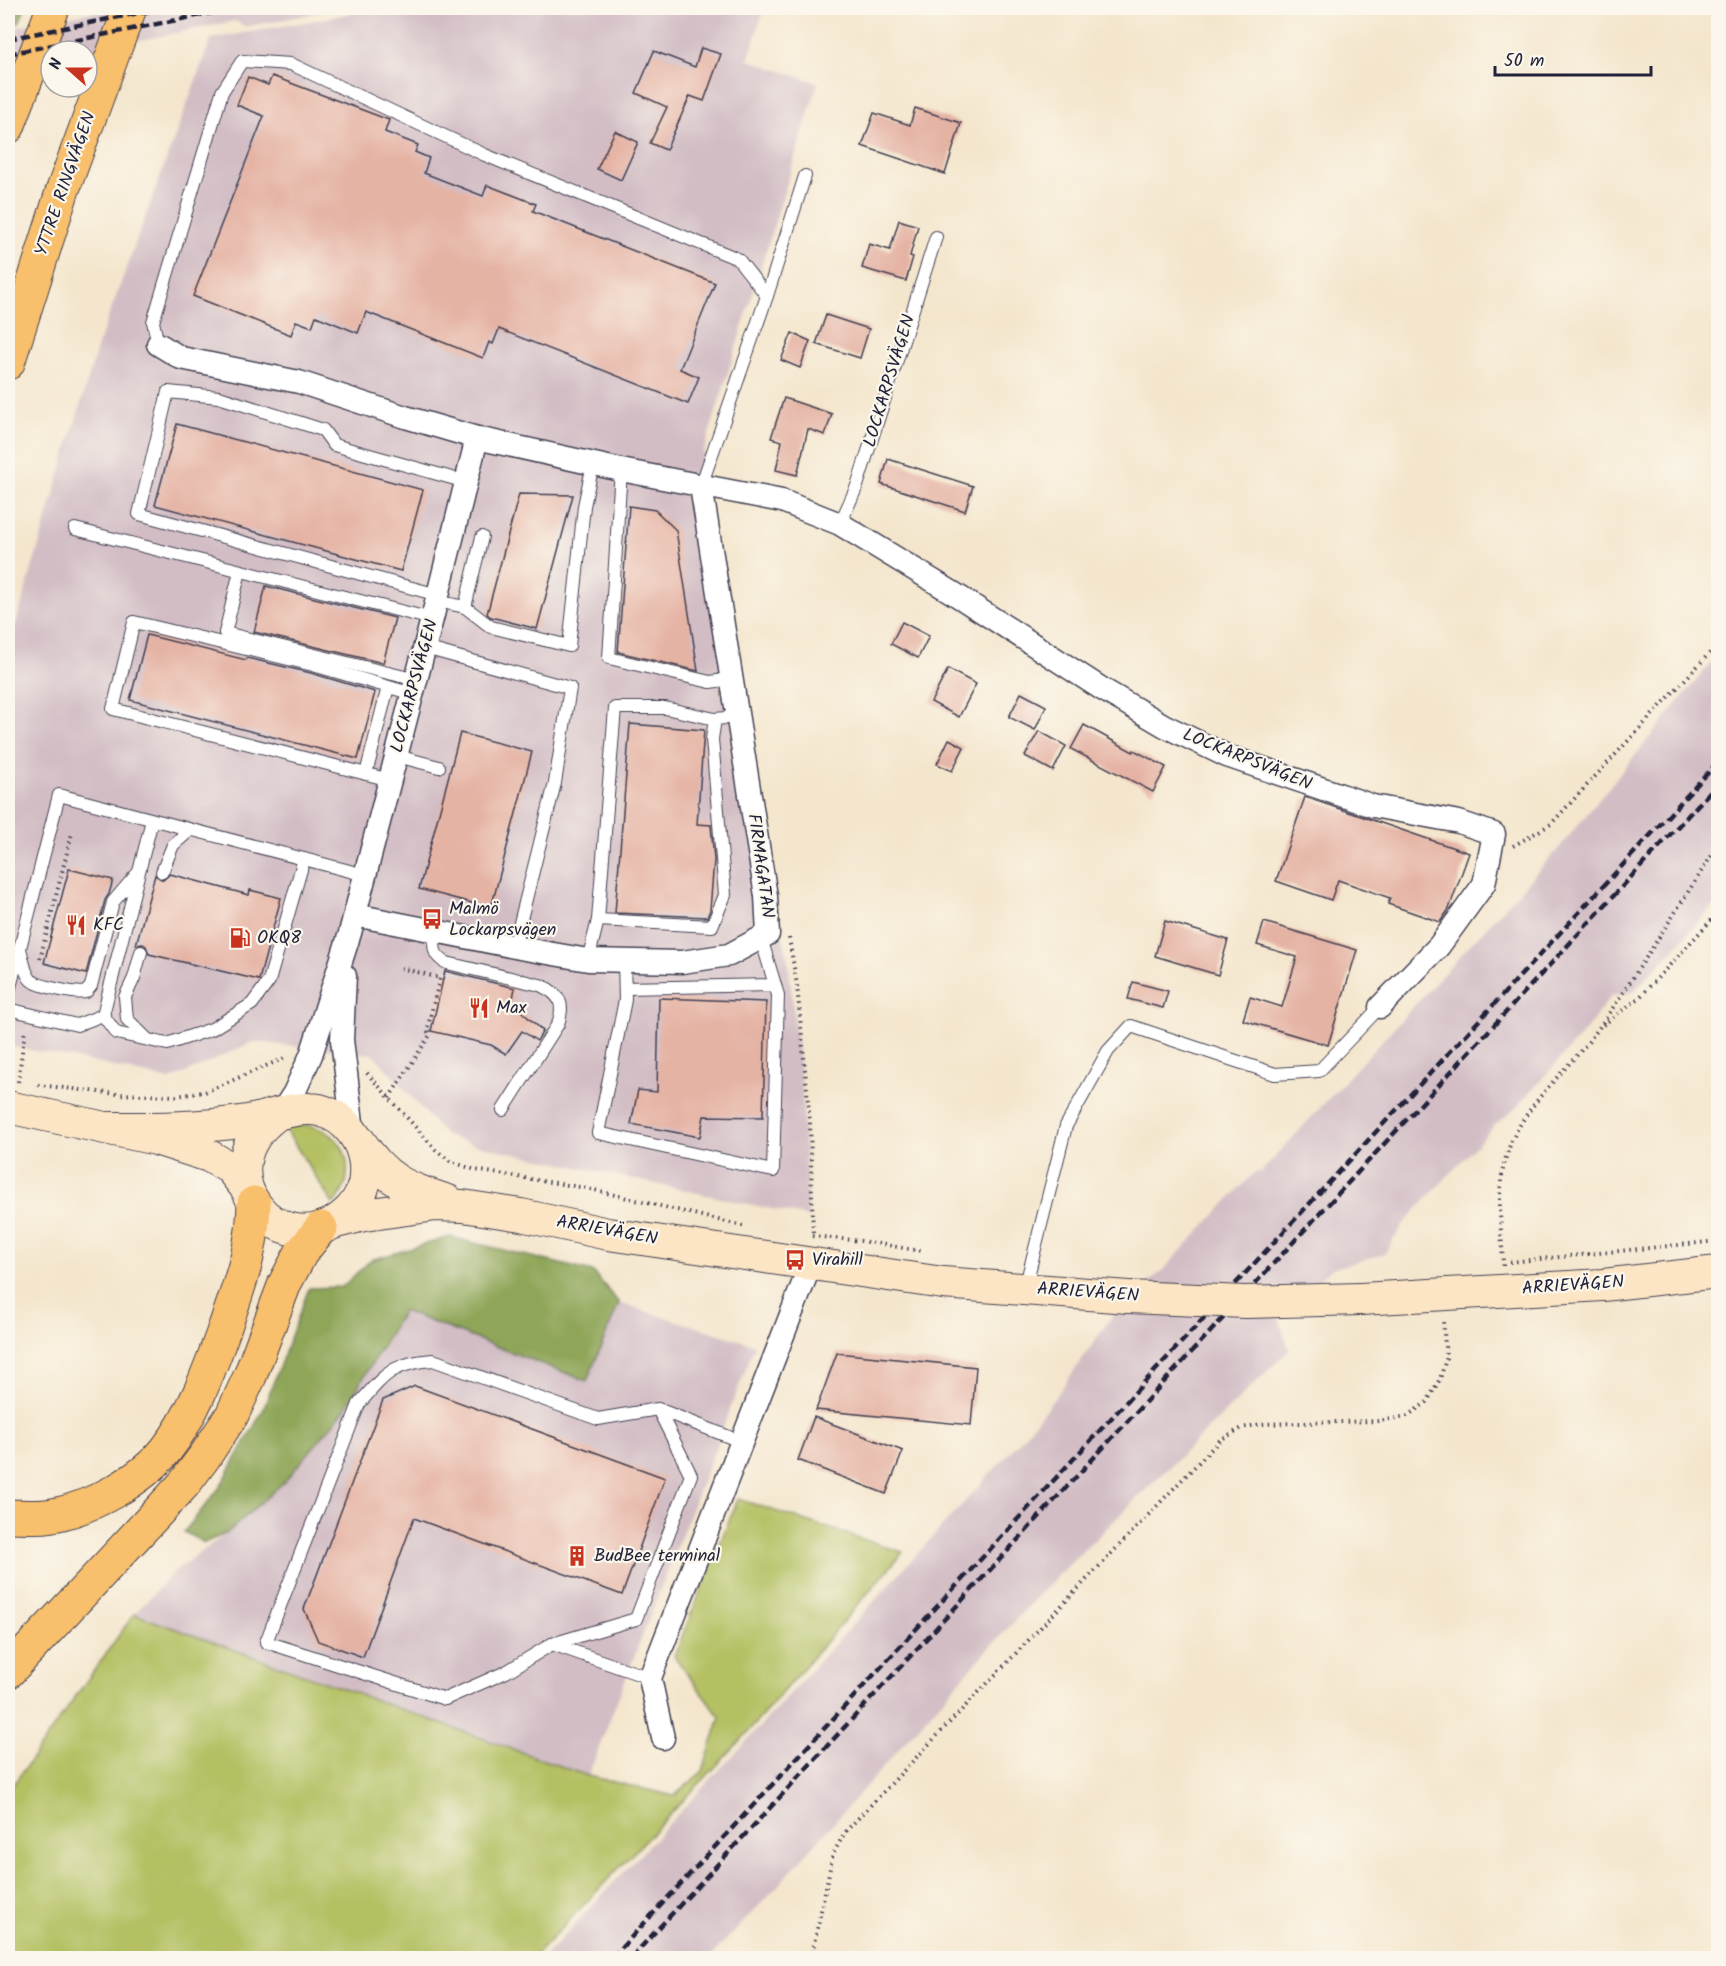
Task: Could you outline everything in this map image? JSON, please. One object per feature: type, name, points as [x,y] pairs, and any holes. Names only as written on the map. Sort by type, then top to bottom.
[{"type":"highway","points":[[8,127],[52,8]]},
{"type":"highway","name":"YTTRE RINGVÄGEN","points":[[8,363],[62,192],[130,8]]},
{"type":"highway","points":[[8,1516],[54,1515],[85,1506],[127,1483],[166,1450],[189,1416],[245,1267],[252,1238],[250,1196]]},
{"type":"highway","points":[[8,1672],[184,1484],[206,1456],[232,1415],[250,1376],[285,1283],[301,1253],[328,1225]]},
{"type":"main road","points":[[13,1095],[111,1128],[209,1156],[230,1168],[264,1215],[276,1224],[290,1229],[306,1230],[328,1225],[348,1213],[357,1200],[366,1171],[364,1156],[356,1136],[334,1117],[312,1109],[297,1109],[200,1126],[111,1128]]},
{"type":"main road","points":[[250,1196],[245,1164],[252,1139],[262,1126],[278,1114]]},
{"type":"main road","name":"ARRIEVÄGEN","points":[[356,1136],[372,1161],[389,1176],[418,1191],[463,1206]]},
{"type":"main road","name":"ARRIEVÄGEN","points":[[328,1225],[364,1215],[436,1205],[463,1206],[608,1233],[807,1249],[943,1283],[1128,1297],[1245,1302],[1441,1294],[1500,1273],[1603,1285],[1719,1272]]},
{"type":"street","name":"LOCKARPSVÄGEN","points":[[158,344],[181,358],[299,382],[477,438],[621,470],[782,501],[840,524],[958,596],[1102,689],[1165,726],[1227,756],[1374,807],[1459,822],[1494,834],[1484,884],[1439,946],[1380,1007]]},
{"type":"street","name":"LOCKARPSVÄGEN","points":[[278,1114],[294,1093],[311,1055],[352,924],[415,687],[477,438]]},
{"type":"street","name":"FIRMAGATAN","points":[[352,924],[436,931],[588,960],[624,961],[682,962],[729,955],[768,934],[767,903],[701,486]]},
{"type":"street","name":"LOCKARPSVÄGEN","points":[[352,924],[343,1002],[342,1040],[356,1136]]},
{"type":"street","points":[[663,1738],[650,1678],[742,1442],[807,1249]]},
{"type":"lane","points":[[158,344],[153,322],[222,92],[242,61],[291,64],[485,155],[738,259],[767,296]]},
{"type":"lane","points":[[701,486],[767,296],[805,176]]},
{"type":"lane","name":"LOCKARPSVÄGEN","points":[[840,524],[857,486],[936,237]]},
{"type":"lane","points":[[436,605],[139,514],[168,392],[219,397],[323,430],[334,445],[466,482]]},
{"type":"lane","points":[[75,529],[240,571],[436,605],[465,607],[491,627],[569,646],[584,506],[593,464]]},
{"type":"lane","points":[[621,470],[609,658],[710,682],[732,679]]},
{"type":"lane","points":[[465,607],[482,537]]},
{"type":"lane","points":[[240,571],[225,633],[415,687]]},
{"type":"lane","points":[[390,780],[113,709],[134,622],[313,665],[388,687],[415,687]]},
{"type":"lane","points":[[425,648],[570,688],[555,783],[514,947]]},
{"type":"lane","points":[[366,774],[388,687]]},
{"type":"lane","points":[[588,960],[598,920],[615,708],[665,708],[715,719],[737,717]]},
{"type":"lane","points":[[598,920],[712,926],[725,895],[712,739],[715,719]]},
{"type":"lane","points":[[397,756],[439,767]]},
{"type":"lane","points":[[8,995],[59,795],[364,875]]},
{"type":"lane","points":[[153,820],[104,1015],[116,1033],[167,1044],[212,1029],[252,1004],[269,981],[303,859]]},
{"type":"lane","points":[[162,872],[173,845],[190,830]]},
{"type":"lane","points":[[20,947],[27,974],[32,981],[77,993],[87,992],[91,986],[113,902],[140,870]]},
{"type":"lane","points":[[436,931],[434,953],[439,960],[540,985],[554,991],[561,1001],[562,1012],[558,1024],[503,1110]]},
{"type":"lane","points":[[624,961],[625,1000],[598,1133],[773,1171],[778,995],[761,938]]},
{"type":"lane","points":[[141,952],[134,978],[125,997],[127,1019],[147,1040]]},
{"type":"lane","points":[[625,988],[775,985]]},
{"type":"lane","points":[[1025,1289],[1066,1126],[1108,1051],[1131,1026],[1275,1074],[1319,1071],[1380,1007]]},
{"type":"lane","points":[[8,1009],[77,1025],[104,1015]]},
{"type":"lane","points":[[658,1409],[691,1475],[636,1619],[552,1644],[506,1672],[445,1699],[266,1642],[359,1404],[384,1375],[411,1362],[433,1360],[598,1419],[658,1409],[742,1442]]},
{"type":"lane","points":[[552,1644],[650,1678]]},
{"type":"path","points":[[1489,858],[1551,824],[1719,644]]},
{"type":"path","points":[[38,966],[72,833]]},
{"type":"path","points":[[1719,846],[1600,1027],[1518,1127],[1505,1158],[1499,1200],[1500,1273],[1719,1241]]},
{"type":"path","points":[[1600,1027],[1639,998],[1719,913]]},
{"type":"path","points":[[389,1098],[430,1035],[427,1030],[440,978],[401,968]]},
{"type":"path","points":[[13,1095],[26,1028]]},
{"type":"path","points":[[13,1095],[176,1096],[205,1092],[301,1052],[311,1055]]},
{"type":"path","points":[[344,1063],[357,1065],[366,1072],[436,1150],[450,1161],[475,1170],[586,1188],[749,1227]]},
{"type":"path","points":[[8,1081],[13,1095]]},
{"type":"path","points":[[807,1249],[862,1241],[928,1253]]},
{"type":"path","points":[[811,1959],[833,1854],[845,1832],[1220,1440],[1242,1428],[1261,1424],[1378,1421],[1407,1416],[1427,1402],[1440,1379],[1446,1359],[1441,1294]]},
{"type":"shaded area","points":[[112,8],[341,8],[246,27],[235,21],[99,49],[99,39],[39,39],[39,62],[8,68],[8,29]]},
{"type":"shaded area","points":[[381,8],[764,8],[748,60],[818,83],[703,454],[705,526],[729,701],[788,961],[802,1089],[808,1217],[472,1144],[445,1135],[373,1054],[253,1042],[170,1080],[8,1046],[8,650],[99,342],[211,39]]},
{"type":"shaded area","points":[[1718,654],[1718,901],[1633,992],[1611,996],[1585,1031],[1515,1109],[1496,1124],[1406,1221],[1384,1254],[1330,1269],[1279,1319],[1289,1350],[1040,1593],[776,1888],[709,1958],[543,1958],[755,1732],[1020,1441],[1059,1392],[1113,1315],[1165,1268],[1254,1173],[1262,1171],[1560,847]]},
{"type":"shaded area","points":[[619,1303],[755,1345],[588,1776],[134,1614],[175,1571],[227,1533],[285,1481],[343,1412],[403,1311],[587,1381]]},
{"type":"green space","points":[[8,8],[25,8],[19,23],[8,25]]},
{"type":"green space","points":[[300,1125],[325,1131],[336,1140],[346,1157],[347,1177],[340,1196],[333,1204],[285,1129]]},
{"type":"green space","points":[[450,1237],[593,1272],[619,1303],[587,1381],[403,1311],[343,1412],[285,1481],[227,1533],[204,1543],[184,1532],[220,1487],[263,1410],[309,1288],[342,1287],[371,1260]]},
{"type":"green space","points":[[738,1499],[903,1552],[742,1739],[533,1958],[8,1958],[8,1792],[134,1614],[588,1776],[674,1796],[703,1771],[720,1717],[674,1656]]},
{"type":"building","points":[[701,48],[721,54],[704,101],[690,96],[666,150],[650,143],[667,107],[636,93],[654,51],[695,67]]},
{"type":"building","points":[[272,76],[389,120],[385,132],[418,145],[415,152],[429,158],[424,173],[483,196],[487,185],[536,204],[533,211],[715,283],[680,369],[699,377],[688,404],[499,329],[493,344],[489,342],[483,358],[366,312],[358,333],[316,316],[312,327],[296,321],[291,335],[193,296],[264,116],[237,105],[248,77],[268,85]]},
{"type":"building","points":[[915,108],[961,123],[945,174],[862,146],[874,113],[910,125]]},
{"type":"building","points":[[615,131],[638,142],[621,180],[597,169]]},
{"type":"building","points":[[899,220],[918,226],[906,281],[862,268],[869,244],[890,250]]},
{"type":"building","points":[[826,315],[869,329],[860,358],[816,344]]},
{"type":"building","points":[[792,333],[810,341],[800,368],[781,360]]},
{"type":"building","points":[[784,398],[832,414],[825,435],[808,429],[797,475],[776,470],[782,441],[771,438]]},
{"type":"building","points":[[177,424],[423,490],[401,571],[155,505]]},
{"type":"building","points":[[888,459],[973,486],[965,511],[881,484]]},
{"type":"building","points":[[519,494],[573,495],[537,629],[487,614]]},
{"type":"building","points":[[629,506],[655,510],[676,530],[698,671],[618,652]]},
{"type":"building","points":[[266,586],[395,618],[383,663],[254,632]]},
{"type":"building","points":[[902,622],[929,636],[918,658],[891,644]]},
{"type":"building","points":[[147,635],[246,660],[247,658],[311,673],[375,692],[358,759],[130,700]]},
{"type":"building","points":[[948,669],[976,684],[959,717],[931,702]]},
{"type":"building","points":[[1021,693],[1046,706],[1035,730],[1009,717]]},
{"type":"building","points":[[630,724],[704,730],[697,824],[711,825],[714,860],[710,910],[707,917],[615,913]]},
{"type":"building","points":[[1084,725],[1166,767],[1153,792],[1071,749]]},
{"type":"building","points":[[1039,731],[1066,746],[1053,771],[1025,756]]},
{"type":"building","points":[[460,733],[532,752],[491,908],[419,889]]},
{"type":"building","points":[[949,739],[964,747],[952,771],[937,764]]},
{"type":"building","points":[[1305,797],[1469,853],[1449,909],[1440,922],[1388,904],[1390,898],[1338,880],[1331,900],[1276,881]]},
{"type":"building","points":[[69,869],[113,880],[105,900],[86,974],[44,963]]},
{"type":"building","points":[[170,874],[249,895],[250,890],[281,898],[259,980],[149,954],[146,946],[136,945],[155,875],[163,880]]},
{"type":"building","points":[[1165,921],[1228,940],[1218,975],[1155,956]]},
{"type":"building","points":[[1264,922],[1357,950],[1328,1045],[1243,1020],[1250,997],[1282,1007],[1297,957],[1257,945]]},
{"type":"building","points":[[445,971],[515,988],[512,1003],[543,1031],[537,1041],[522,1031],[506,1054],[491,1045],[431,1031]]},
{"type":"building","points":[[1133,982],[1168,991],[1163,1008],[1128,999]]},
{"type":"building","points":[[659,998],[766,1002],[763,1117],[704,1116],[700,1137],[631,1124],[638,1090],[657,1092]]},
{"type":"building","points":[[837,1353],[976,1367],[971,1425],[816,1410]]},
{"type":"building","name":"BudBee terminal","points":[[415,1386],[665,1478],[622,1595],[414,1518],[363,1657],[318,1641],[304,1609],[383,1400]]},
{"type":"building","points":[[814,1417],[903,1451],[886,1494],[798,1460]]},
{"type":"railway","points":[[8,39],[164,8]]},
{"type":"railway","points":[[8,54],[236,8]]},
{"type":"railway","points":[[612,1958],[1718,762]]},
{"type":"railway","points":[[631,1958],[1718,783]]},
{"type":"place","name":"Malmö Lockarpsvägen","points":[[432,919]]},
{"type":"place","name":"KFC","points":[[76,925]]},
{"type":"place","name":"OKQ8","points":[[240,938]]},
{"type":"place","name":"Max","points":[[479,1008]]},
{"type":"place","name":"Virahill","points":[[795,1260]]},
{"type":"place","name":"BudBee terminal","points":[[577,1556]]}]
